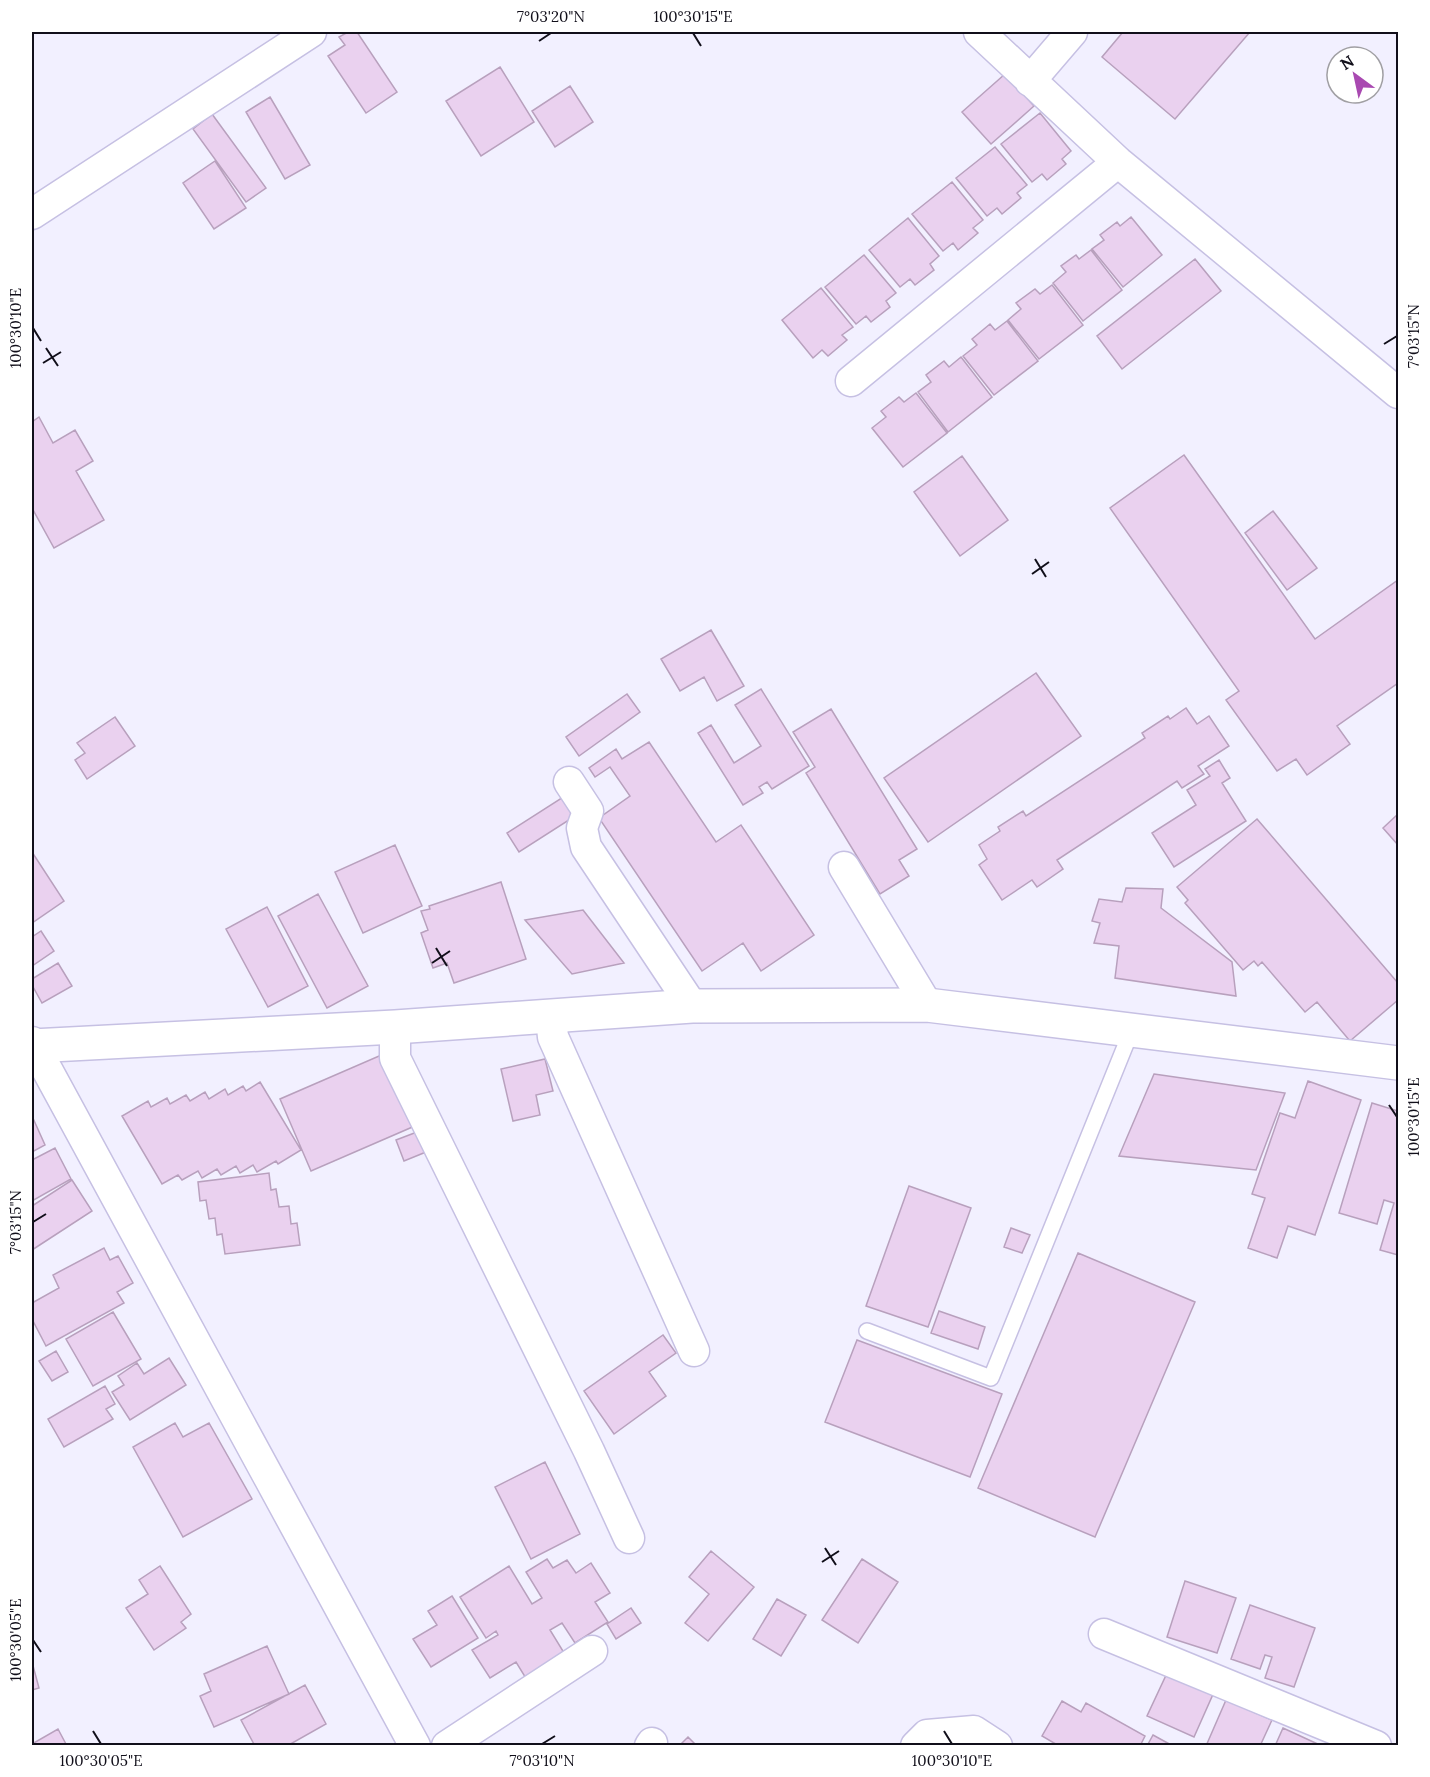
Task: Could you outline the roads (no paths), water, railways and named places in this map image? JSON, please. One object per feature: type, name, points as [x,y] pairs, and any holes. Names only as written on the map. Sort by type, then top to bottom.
[{"type":"street","points":[[32,214],[310,32]]},
{"type":"street","points":[[979,32],[1118,162],[1398,393]]},
{"type":"street","points":[[1030,81],[1072,32]]},
{"type":"street","points":[[851,381],[1118,162]]},
{"type":"street","points":[[569,782],[588,810],[582,828],[586,847],[692,1006]]},
{"type":"street","points":[[844,867],[927,1005]]},
{"type":"street","points":[[415,1746],[32,1044],[395,1027],[692,1006],[927,1005],[1398,1063]]},
{"type":"street","points":[[551,1017],[553,1037],[694,1351]]},
{"type":"street","points":[[395,1027],[395,1058],[589,1451],[629,1538]]},
{"type":"street","points":[[1104,1634],[1376,1746]]},
{"type":"street","points":[[447,1746],[592,1651]]},
{"type":"street","points":[[916,1746],[927,1736],[974,1731],[997,1746]]},
{"type":"lane","points":[[867,1331],[991,1378],[1132,1029]]}]
